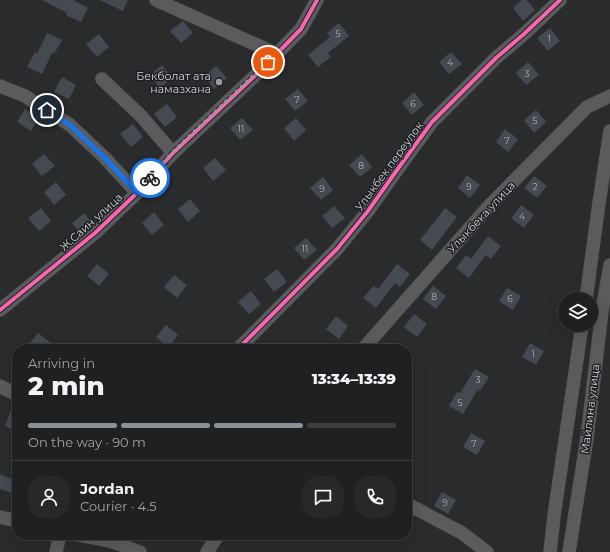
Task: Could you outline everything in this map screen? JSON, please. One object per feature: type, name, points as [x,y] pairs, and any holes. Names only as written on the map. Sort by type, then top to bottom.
[{"type":"street","points":[[156,0],[181,5],[277,54]]},
{"type":"street","name":"Ж.Саин улица","points":[[0,310],[95,233],[137,193],[172,153],[277,54],[300,29],[317,0]]},
{"type":"street","name":"Улыкбек переулок","points":[[243,344],[337,249],[368,211],[432,122],[496,58],[560,0]]},
{"type":"street","points":[[102,79],[140,116],[172,153]]},
{"type":"street","points":[[0,86],[25,96],[70,125],[105,158],[137,193]]},
{"type":"street","name":"Улыкбека улица","points":[[367,344],[489,206],[587,107],[610,96]]},
{"type":"street","points":[[587,292],[610,131]]},
{"type":"street","name":"Майлина улица","points":[[569,552],[586,438],[602,311],[610,265]]},
{"type":"street","name":"Майлина улица","points":[[550,552],[581,332]]},
{"type":"street","points":[[0,386],[12,392]]},
{"type":"street","points":[[412,506],[462,533],[487,552]]},
{"type":"street","points":[[0,517],[12,520]]},
{"type":"street","points":[[56,552],[59,540]]},
{"type":"street","points":[[115,540],[140,552]]},
{"type":"street","points":[[207,552],[215,540]]},
{"type":"building","points":[[42,0],[73,0],[88,8],[81,22],[66,15],[67,13]]},
{"type":"building","points":[[100,0],[128,0],[123,11]]},
{"type":"building","points":[[522,0],[527,0],[535,10],[523,21],[513,8]]},
{"type":"building","points":[[183,21],[193,33],[181,43],[170,31]]},
{"type":"building","points":[[339,23],[349,36],[328,53],[331,57],[318,67],[308,55],[330,37],[327,33]]},
{"type":"building","points":[[550,28],[560,41],[548,51],[537,38]]},
{"type":"building","points":[[47,33],[62,40],[54,54],[52,53],[42,74],[27,67],[35,52],[37,54]]},
{"type":"building","points":[[99,34],[109,47],[97,57],[86,44]]},
{"type":"building","points":[[451,52],[462,64],[449,74],[439,62]]},
{"type":"building","points":[[528,62],[539,75],[526,85],[516,73]]},
{"type":"building","points":[[162,65],[172,78],[160,88],[150,75]]},
{"type":"building","points":[[216,66],[227,78],[214,89],[204,76]]},
{"type":"building","points":[[62,77],[76,85],[69,99],[54,92]]},
{"type":"building","points":[[298,89],[308,101],[295,111],[285,99]]},
{"type":"building","points":[[414,92],[424,105],[412,115],[402,103]]},
{"type":"building","points":[[167,104],[177,117],[165,127],[154,114]]},
{"type":"building","points":[[25,109],[39,117],[31,131],[17,122]]},
{"type":"building","points":[[536,110],[546,122],[534,133],[524,120]]},
{"type":"building","points":[[242,118],[253,130],[240,140],[230,128]]},
{"type":"building","points":[[296,118],[306,130],[294,141],[284,128]]},
{"type":"building","points":[[133,124],[143,137],[131,147],[120,134]]},
{"type":"building","points":[[505,129],[518,139],[508,152],[496,142]]},
{"type":"building","points":[[44,154],[55,166],[42,176],[32,164]]},
{"type":"building","points":[[362,154],[372,167],[360,177],[349,165]]},
{"type":"building","points":[[215,158],[226,170],[213,181],[203,168]]},
{"type":"building","points":[[467,175],[480,185],[470,198],[458,188]]},
{"type":"building","points":[[534,176],[547,186],[537,198],[524,188]]},
{"type":"building","points":[[323,177],[333,190],[321,200],[310,188]]},
{"type":"building","points":[[56,182],[66,195],[54,205],[44,192]]},
{"type":"building","points":[[190,199],[200,211],[188,222],[178,209]]},
{"type":"building","points":[[521,205],[534,215],[524,228],[511,218]]},
{"type":"building","points":[[334,206],[345,218],[332,228],[322,216]]},
{"type":"building","points":[[41,208],[51,221],[39,231],[28,218]]},
{"type":"building","points":[[445,208],[457,217],[432,250],[420,240]]},
{"type":"building","points":[[154,212],[164,225],[152,235],[142,223]]},
{"type":"building","points":[[84,213],[93,224],[81,234],[72,223]]},
{"type":"building","points":[[488,236],[501,246],[491,259],[486,255],[469,278],[456,268],[466,255],[471,259]]},
{"type":"building","points":[[306,238],[317,250],[304,260],[294,248]]},
{"type":"building","points":[[97,264],[109,274],[99,286],[87,276]]},
{"type":"building","points":[[397,264],[410,274],[400,287],[395,283],[376,308],[363,298],[373,286],[378,289]]},
{"type":"building","points":[[277,269],[287,282],[274,292],[264,279]]},
{"type":"building","points":[[174,275],[187,285],[177,298],[164,287]]},
{"type":"building","points":[[433,286],[446,296],[436,309],[423,299]]},
{"type":"building","points":[[507,288],[521,296],[513,310],[499,301]]},
{"type":"building","points":[[251,291],[261,304],[249,314],[238,302]]},
{"type":"building","points":[[414,314],[427,324],[417,337],[404,327]]},
{"type":"building","points":[[336,316],[348,326],[339,339],[326,329]]},
{"type":"building","points":[[166,325],[178,335],[171,344],[164,344],[156,337]]},
{"type":"building","points":[[38,333],[51,343],[50,344],[29,344]]},
{"type":"building","points":[[530,343],[544,351],[536,365],[522,357]]},
{"type":"building","points":[[475,369],[489,377],[480,391],[478,389],[463,414],[449,406],[457,392],[460,393]]},
{"type":"building","points":[[12,407],[12,429],[5,426]]},
{"type":"building","points":[[471,433],[485,441],[477,455],[463,447]]},
{"type":"building","points":[[0,474],[12,479],[12,493],[0,489]]},
{"type":"building","points":[[442,492],[456,500],[448,514],[434,506]]},
{"type":"cycle path","points":[[0,310],[95,233],[137,193],[173,153],[260,71],[301,29],[317,0]]},
{"type":"cycle path","points":[[243,344],[337,249],[368,211],[432,122],[496,58],[560,0]]},
{"type":"way so far","points":[[150,178],[172,153],[268,62]]},
{"type":"place","name":"Бекболат ата намазхана","points":[[219,82]]},
{"type":"route","points":[[47,110],[70,125],[105,158],[137,193],[150,178]]}]
